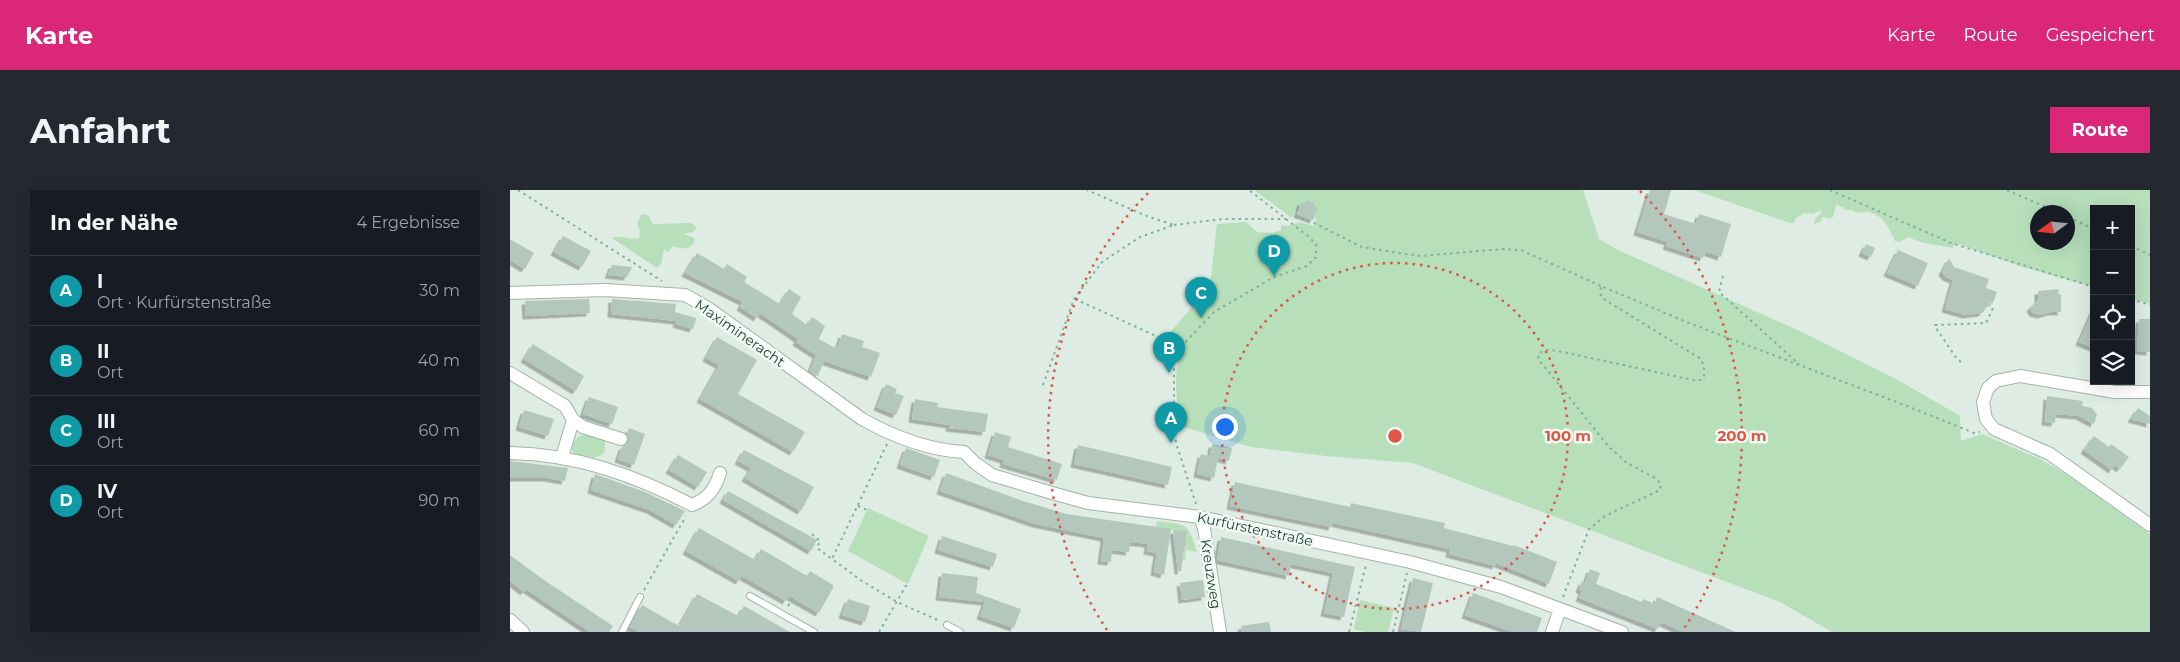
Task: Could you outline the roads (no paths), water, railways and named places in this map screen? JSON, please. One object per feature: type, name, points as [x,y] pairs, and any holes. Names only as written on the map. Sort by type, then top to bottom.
[{"type":"street","name":"Maximineracht","points":[[510,293],[606,290],[685,295],[708,308],[843,407],[891,434]]},
{"type":"street","points":[[510,372],[565,406],[573,420],[583,427],[621,439]]},
{"type":"street","points":[[2150,392],[2115,392],[2030,376],[2012,376],[1996,381],[1988,388],[1984,397],[1984,413],[1994,429],[2050,454],[2150,525]]},
{"type":"street","points":[[562,457],[573,420]]},
{"type":"street","name":"Kurfürstenstraße","points":[[891,434],[945,451],[964,452],[975,463],[992,474],[1079,501],[1200,517],[1468,576],[1560,606],[1622,632]]},
{"type":"street","points":[[510,453],[562,457],[624,474],[660,488],[692,505],[707,498],[720,473]]},
{"type":"street","name":"Kreuzweg","points":[[1200,517],[1204,528],[1220,632]]},
{"type":"street","points":[[1552,632],[1560,606]]},
{"type":"street","points":[[510,620],[523,632]]},
{"type":"lane","points":[[750,596],[814,632]]},
{"type":"lane","points":[[622,632],[640,597]]},
{"type":"lane","points":[[947,624],[960,632]]},
{"type":"place","name":"IV","points":[[1274,276]]},
{"type":"place","name":"III","points":[[1201,318]]},
{"type":"place","name":"II","points":[[1169,373]]},
{"type":"place","name":"I","points":[[1171,443]]}]
